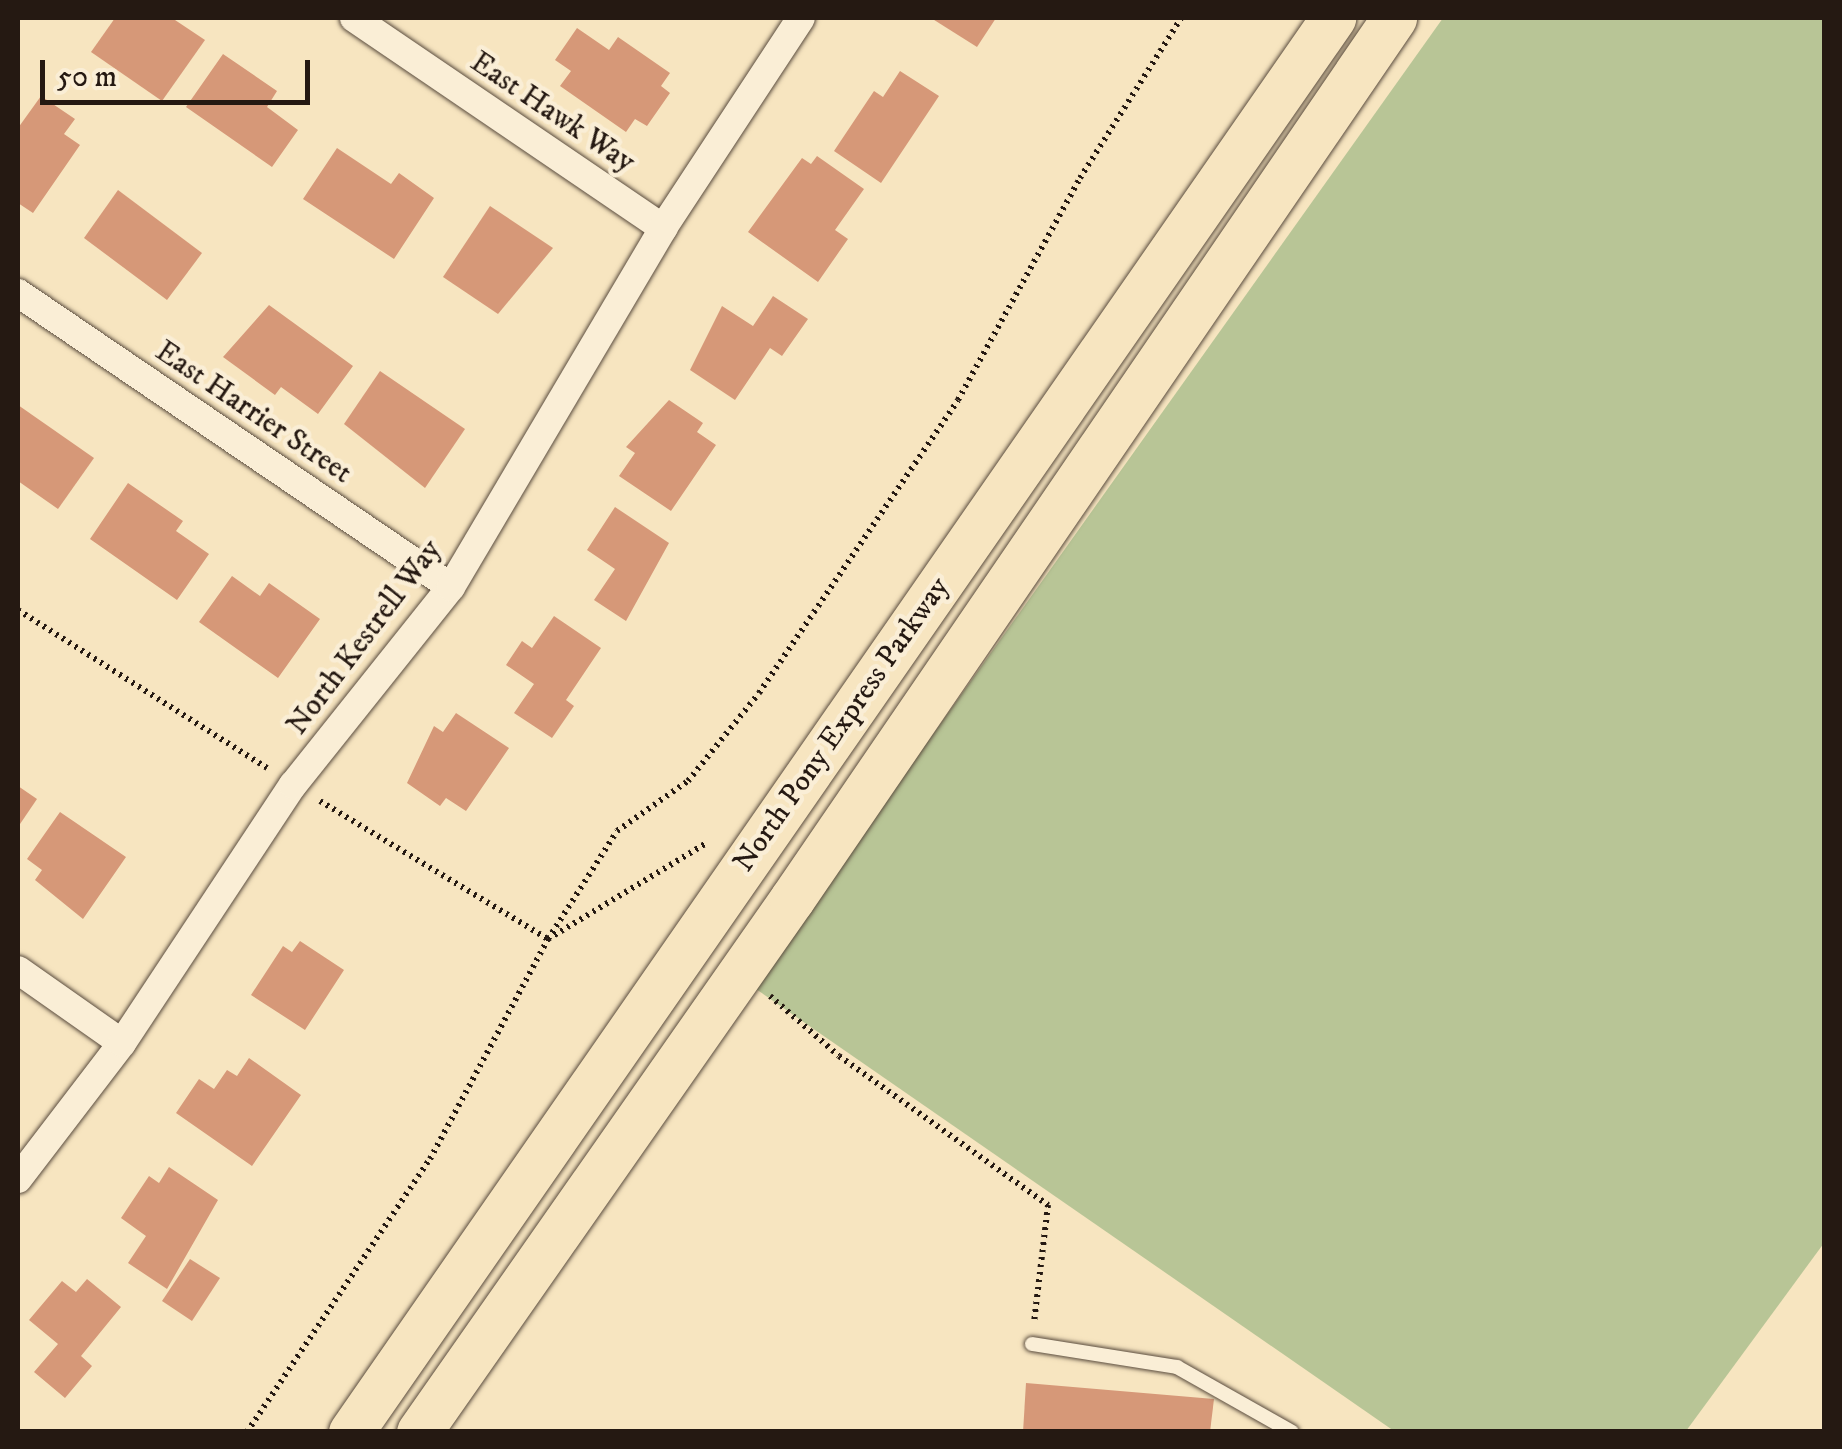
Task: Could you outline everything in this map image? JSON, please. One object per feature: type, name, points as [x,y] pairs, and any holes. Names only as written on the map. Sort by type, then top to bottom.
[{"type":"main road","name":"North Pony Express Parkway","points":[[352,1432],[1333,18]]},
{"type":"main road","name":"North Pony Express Parkway","points":[[419,1432],[792,899],[1394,18]]},
{"type":"street","name":"East Hawk Way","points":[[354,18],[663,228]]},
{"type":"street","name":"North Kestrell Way","points":[[18,1179],[122,1043],[293,786],[451,587],[663,228],[801,18]]},
{"type":"street","name":"East Harrier Street","points":[[18,293],[451,587]]},
{"type":"street","points":[[18,970],[122,1043]]},
{"type":"lane","points":[[1032,1344],[1177,1367],[1292,1432]]},
{"type":"path","points":[[247,1432],[430,1159],[548,939],[617,831],[688,780],[758,694],[958,400],[1080,178],[1181,18]]},
{"type":"path","points":[[18,610],[293,786],[548,939]]},
{"type":"path","points":[[548,939],[708,842]]},
{"type":"path","points":[[780,980],[769,995],[839,1056],[1048,1205],[1032,1344]]},
{"type":"green space","points":[[1443,18],[1824,18],[1824,1243],[1686,1431],[1394,1431],[753,987]]},
{"type":"building","points":[[115,18],[172,18],[205,40],[162,101],[91,52]]},
{"type":"building","points":[[931,18],[996,18],[977,47]]},
{"type":"building","points":[[577,28],[609,50],[618,37],[670,73],[661,86],[670,93],[647,126],[635,119],[626,132],[560,86],[571,71],[555,60]]},
{"type":"building","points":[[223,54],[277,91],[267,107],[298,130],[272,167],[186,107]]},
{"type":"building","points":[[900,71],[939,96],[881,183],[834,151],[874,91],[883,97]]},
{"type":"building","points":[[41,96],[75,119],[64,134],[80,145],[33,213],[18,203],[18,128]]},
{"type":"building","points":[[337,148],[391,184],[399,173],[434,198],[394,259],[303,199]]},
{"type":"building","points":[[817,156],[864,189],[835,230],[848,239],[818,282],[748,232],[802,158],[811,164]]},
{"type":"building","points":[[118,190],[202,253],[167,300],[84,238]]},
{"type":"building","points":[[490,206],[553,248],[498,314],[443,277]]},
{"type":"building","points":[[773,296],[808,319],[782,356],[770,348],[735,400],[690,370],[722,306],[753,326]]},
{"type":"building","points":[[269,305],[353,366],[318,414],[281,387],[275,395],[223,357]]},
{"type":"building","points":[[380,371],[465,429],[425,488],[344,424]]},
{"type":"building","points":[[669,400],[703,423],[697,432],[716,445],[671,511],[619,476],[635,453],[626,447]]},
{"type":"building","points":[[18,405],[94,458],[58,509],[18,481]]},
{"type":"building","points":[[128,483],[183,521],[176,531],[209,554],[177,600],[90,539]]},
{"type":"building","points":[[615,507],[669,543],[626,621],[594,600],[615,569],[587,550]]},
{"type":"building","points":[[232,576],[260,596],[269,583],[320,619],[278,678],[199,622]]},
{"type":"building","points":[[554,616],[601,648],[566,700],[574,706],[552,738],[514,713],[534,684],[506,665],[522,641],[532,648]]},
{"type":"building","points":[[456,713],[509,748],[466,811],[446,798],[440,806],[407,783],[434,726],[443,732]]},
{"type":"building","points":[[18,786],[37,799],[18,827]]},
{"type":"building","points":[[60,812],[126,857],[83,919],[35,880],[42,870],[27,859]]},
{"type":"building","points":[[300,941],[344,970],[305,1030],[251,995],[283,946],[292,952]]},
{"type":"building","points":[[249,1058],[301,1095],[252,1166],[176,1113],[199,1079],[214,1089],[227,1070],[237,1076]]},
{"type":"building","points":[[169,1167],[218,1200],[167,1289],[128,1263],[146,1236],[121,1218],[149,1176],[159,1183]]},
{"type":"building","points":[[190,1259],[220,1278],[192,1321],[162,1301]]},
{"type":"building","points":[[87,1279],[121,1307],[81,1356],[92,1366],[65,1398],[34,1372],[58,1344],[29,1320],[62,1281],[76,1292]]},
{"type":"building","points":[[1026,1383],[1214,1399],[1210,1432],[1023,1432]]}]
